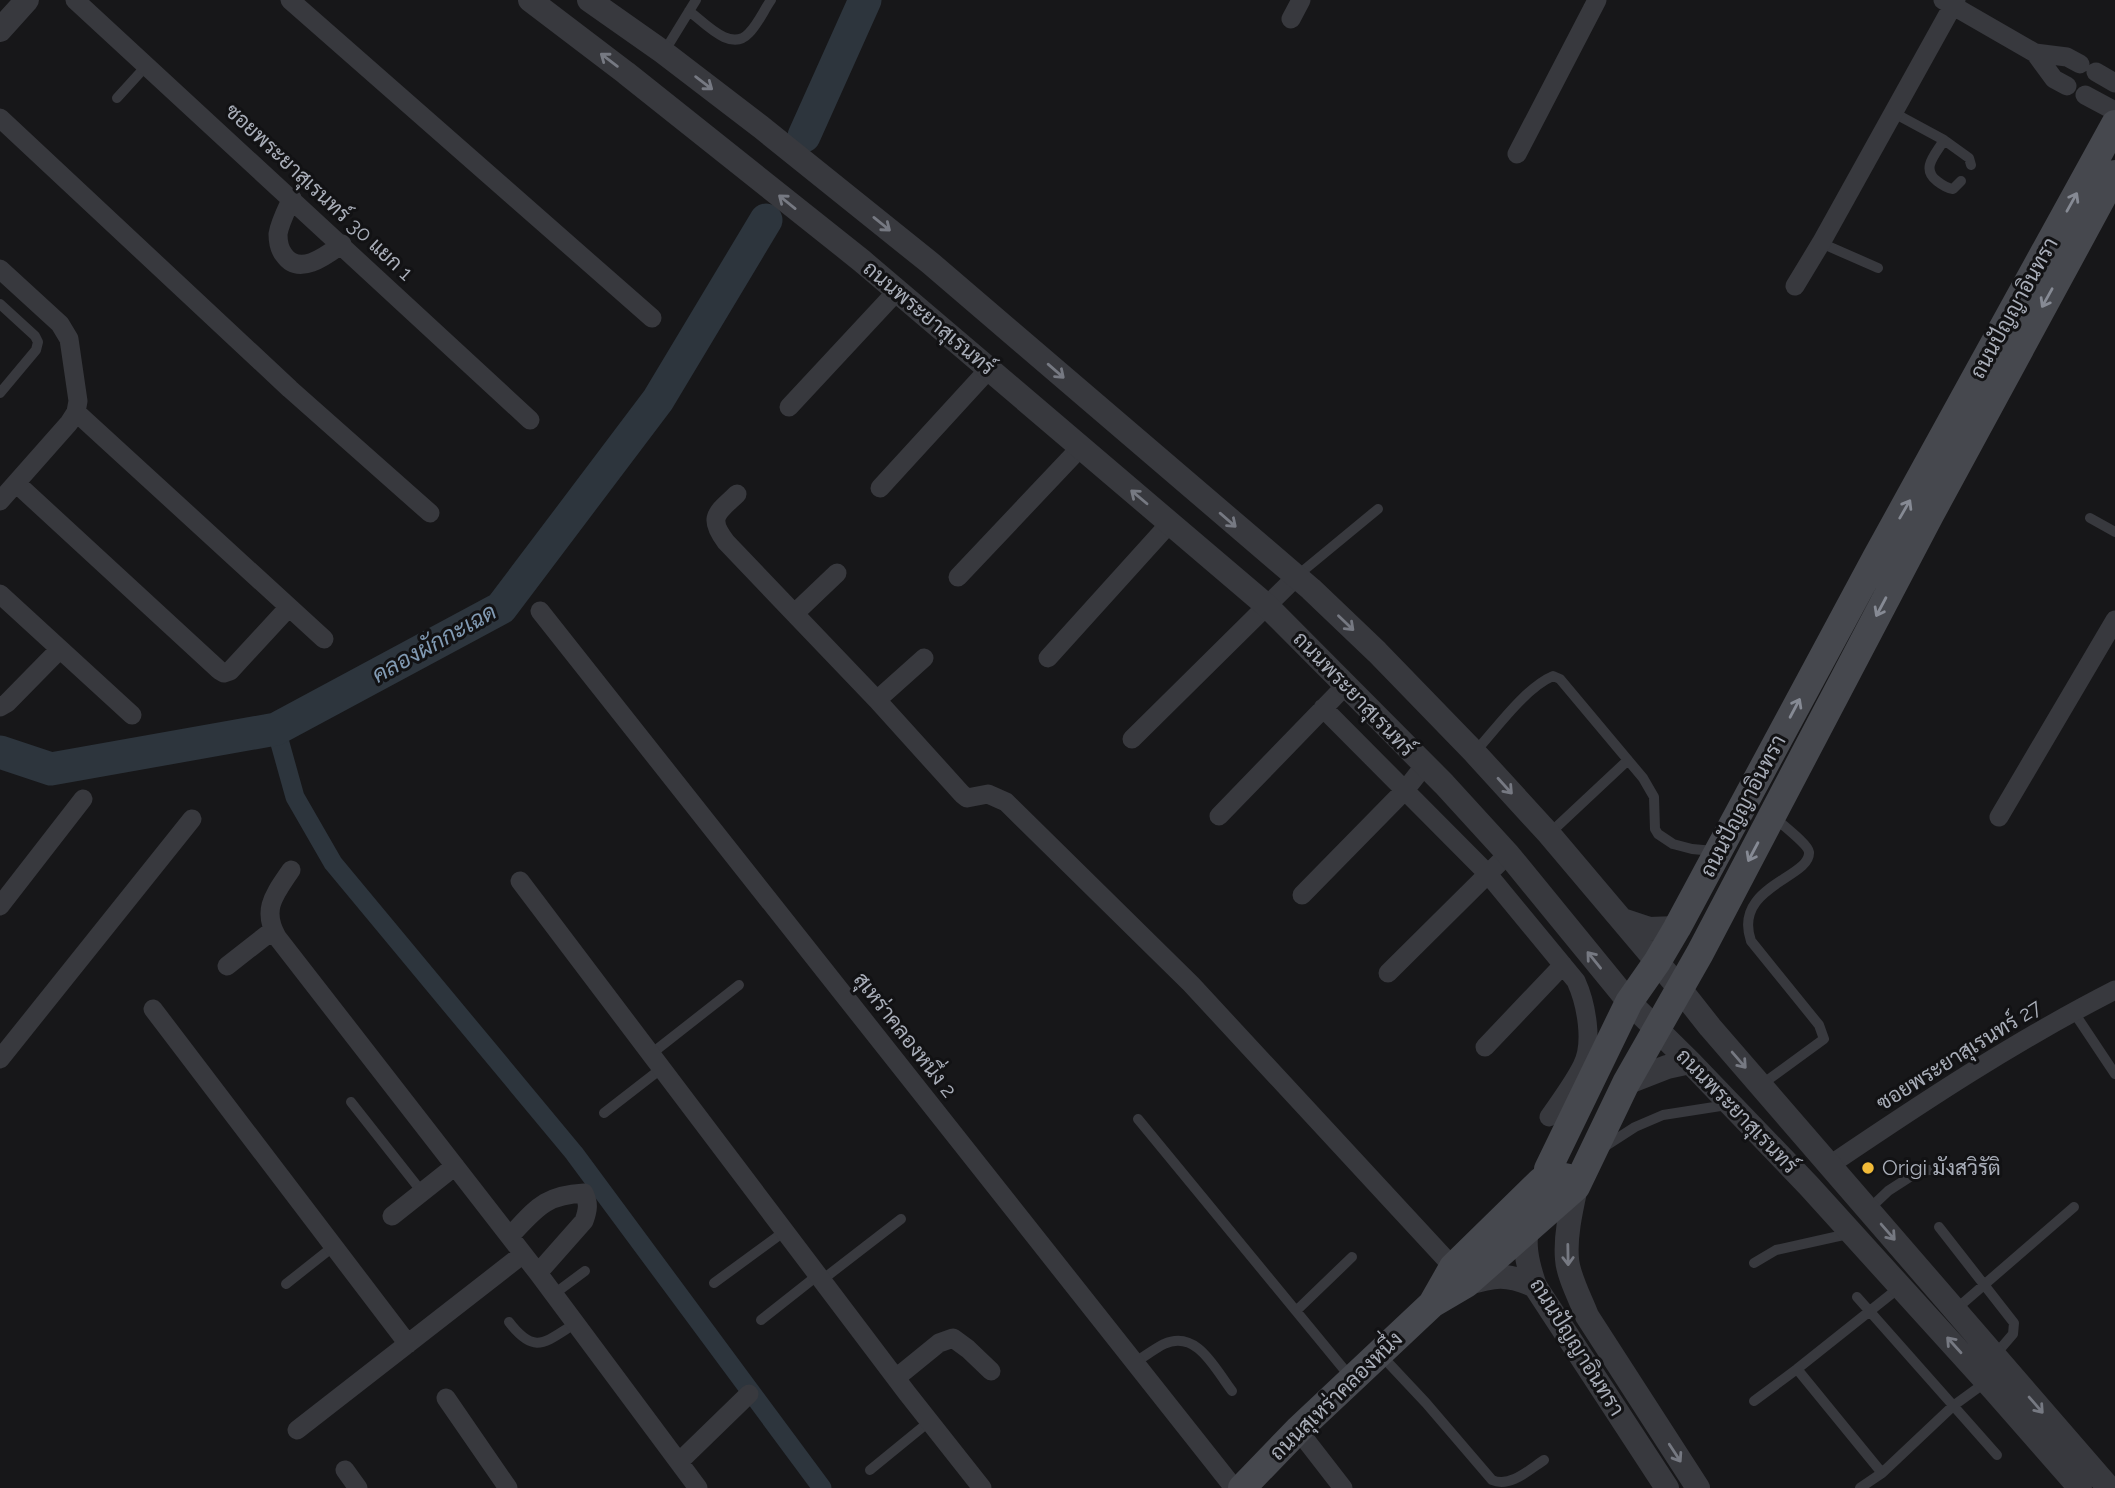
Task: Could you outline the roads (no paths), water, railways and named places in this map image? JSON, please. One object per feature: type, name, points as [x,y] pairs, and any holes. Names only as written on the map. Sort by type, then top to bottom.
[{"type":"main road","name":"ถนนปัญญาอินทรา","points":[[1544,1175],[1629,1002],[1677,928],[1876,558],[2115,124]]},
{"type":"main road","name":"ถนนปัญญาอินทรา","points":[[1576,1187],[1626,1083],[1700,953],[1936,502],[2115,174]]},
{"type":"main road","name":"ถนนสุเหร่าคลองหนึ่ง","points":[[1242,1488],[1298,1430],[1460,1276],[1544,1175]]},
{"type":"main road","points":[[1544,1175],[1569,1178],[1576,1187]]},
{"type":"main road","name":"ถนนสุเหร่าคลองหนึ่ง","points":[[1460,1276],[1526,1231],[1576,1187]]},
{"type":"street","points":[[0,30],[27,0]]},
{"type":"street","name":"ซอยพระยาสุเรนทร์ 30 แยก 1","points":[[75,0],[530,419]]},
{"type":"street","points":[[290,0],[652,318]]},
{"type":"street","name":"ถนนพระยาสุเรนทร์","points":[[530,0],[700,131],[897,291],[1266,605],[1444,784],[1508,854],[1629,1002],[1690,1062],[1852,1233],[2080,1488]]},
{"type":"street","name":"ถนนพระยาสุเรนทร์","points":[[589,0],[663,52],[761,127],[929,262],[1296,577],[1386,662],[1474,752],[1549,835],[1710,1027],[2109,1488]]},
{"type":"street","points":[[1292,19],[1301,0]]},
{"type":"street","points":[[1517,154],[1597,0]]},
{"type":"street","points":[[1796,285],[1894,113],[1951,2],[2035,53],[2054,79],[2115,111]]},
{"type":"street","points":[[2035,53],[2067,57],[2115,83]]},
{"type":"street","points":[[0,118],[290,388],[430,513]]},
{"type":"street","points":[[292,198],[278,234],[279,246],[290,262],[297,265],[316,261],[342,244]]},
{"type":"street","points":[[0,269],[66,331],[73,355],[78,401],[76,412],[69,424],[0,501]]},
{"type":"street","points":[[789,407],[897,291]]},
{"type":"street","points":[[880,488],[989,369]]},
{"type":"street","points":[[76,412],[324,639]]},
{"type":"street","points":[[958,578],[1080,448]]},
{"type":"street","points":[[16,483],[224,673],[230,671],[289,607]]},
{"type":"street","points":[[737,494],[719,511],[715,518],[716,528],[962,794],[967,798],[988,793],[1016,810],[1191,984],[1460,1276],[1516,1277],[1535,1286]]},
{"type":"street","points":[[1048,658],[1170,523]]},
{"type":"street","points":[[794,613],[837,573]]},
{"type":"street","points":[[1132,739],[1296,577]]},
{"type":"street","points":[[0,594],[132,715]]},
{"type":"street","name":"สุเหร่าคลองหนึ่ง 2","points":[[540,611],[1234,1488]]},
{"type":"street","points":[[1999,817],[2114,624]]},
{"type":"street","points":[[0,707],[60,649]]},
{"type":"street","points":[[877,700],[925,658]]},
{"type":"street","points":[[1219,816],[1346,685]]},
{"type":"street","points":[[1323,708],[1487,873],[1576,981],[1583,996],[1587,1053],[1582,1066],[1549,1117]]},
{"type":"street","points":[[1302,895],[1406,789],[1424,766]]},
{"type":"street","points":[[0,906],[83,799]]},
{"type":"street","points":[[0,1059],[192,818]]},
{"type":"street","points":[[1388,973],[1508,854]]},
{"type":"street","points":[[290,870],[274,895],[269,911],[273,930],[510,1236],[698,1488]]},
{"type":"street","points":[[520,881],[982,1488]]},
{"type":"street","points":[[1622,920],[1649,929],[1677,928]]},
{"type":"street","points":[[227,966],[273,930]]},
{"type":"street","points":[[1700,953],[1699,982],[1710,1027]]},
{"type":"street","points":[[1485,1047],[1563,965]]},
{"type":"street","name":"ซอยพระยาสุเรนทร์ 27","points":[[1830,1165],[1987,1061],[2115,990]]},
{"type":"street","points":[[153,1009],[408,1344]]},
{"type":"street","points":[[1626,1083],[1667,1067],[1690,1062]]},
{"type":"street","points":[[392,1216],[455,1166]]},
{"type":"street","name":"ถนนปัญญาอินทรา","points":[[1544,1175],[1526,1231],[1526,1261],[1535,1286],[1667,1488]]},
{"type":"street","name":"ถนนปัญญาอินทรา","points":[[1576,1187],[1566,1260],[1587,1316],[1698,1488]]},
{"type":"street","points":[[510,1236],[534,1210],[549,1200],[563,1194],[584,1193],[587,1200],[584,1221],[538,1273]]},
{"type":"street","points":[[297,1430],[523,1254]]},
{"type":"street","points":[[896,1378],[939,1343],[953,1338],[990,1371]]},
{"type":"street","points":[[678,1462],[749,1394]]},
{"type":"street","points":[[446,1398],[508,1488]]},
{"type":"street","points":[[1298,1430],[1343,1488]]},
{"type":"street","points":[[345,1470],[358,1488]]},
{"type":"lane","points":[[663,52],[696,0]]},
{"type":"lane","points":[[689,12],[727,40],[740,40],[749,33],[771,0]]},
{"type":"lane","points":[[117,98],[146,65]]},
{"type":"lane","points":[[1894,113],[1944,140],[1969,158],[1971,164]]},
{"type":"lane","points":[[1944,140],[1930,162],[1928,171],[1947,188],[1952,189],[1961,181]]},
{"type":"lane","points":[[1821,243],[1878,268]]},
{"type":"lane","points":[[0,304],[35,336],[38,342],[36,350],[0,393]]},
{"type":"lane","points":[[1296,577],[1378,509]]},
{"type":"lane","points":[[2090,518],[2115,532]]},
{"type":"lane","points":[[1474,752],[1529,692],[1553,676],[1563,682],[1643,778],[1654,797],[1655,829],[1658,834],[1673,844],[1719,851]]},
{"type":"lane","points":[[1549,835],[1628,760]]},
{"type":"lane","points":[[1761,1086],[1824,1039],[1819,1025],[1751,941],[1748,933],[1749,915],[1756,899],[1798,868],[1808,856],[1805,845],[1772,815]]},
{"type":"lane","points":[[604,1113],[739,985]]},
{"type":"lane","points":[[2073,1011],[2115,1074]]},
{"type":"lane","points":[[351,1102],[422,1192]]},
{"type":"lane","points":[[1593,1154],[1635,1128],[1663,1115],[1731,1105]]},
{"type":"lane","points":[[1138,1119],[1352,1379]]},
{"type":"lane","points":[[1868,1210],[1888,1191],[1919,1171],[1941,1170]]},
{"type":"lane","points":[[1955,1310],[2074,1207]]},
{"type":"lane","points":[[761,1321],[901,1219]]},
{"type":"lane","points":[[1939,1227],[2014,1323],[2012,1334],[1994,1356]]},
{"type":"lane","points":[[714,1283],[785,1231]]},
{"type":"lane","points":[[1754,1263],[1776,1250],[1852,1233]]},
{"type":"lane","points":[[286,1284],[334,1246]]},
{"type":"lane","points":[[1296,1311],[1352,1257]]},
{"type":"lane","points":[[554,1294],[585,1271]]},
{"type":"lane","points":[[1754,1401],[1900,1286]]},
{"type":"lane","points":[[1857,1297],[1997,1455]]},
{"type":"lane","points":[[509,1322],[522,1338],[535,1344],[576,1323]]},
{"type":"lane","points":[[1135,1362],[1164,1344],[1191,1342],[1200,1348],[1232,1391]]},
{"type":"lane","points":[[1380,1354],[1492,1480],[1499,1484],[1508,1483],[1544,1461]]},
{"type":"lane","points":[[1797,1369],[1882,1473]]},
{"type":"lane","points":[[1860,1488],[1882,1473],[1953,1406],[1987,1382]]},
{"type":"lane","points":[[870,1470],[930,1421]]},
{"type":"waterway","name":"คลองผักกะเฉด","points":[[804,136],[865,0]]},
{"type":"waterway","name":"คลองผักกะเฉด","points":[[0,752],[51,769],[276,729],[501,608],[658,400],[766,220]]},
{"type":"waterway","points":[[276,729],[295,797],[333,863],[574,1153],[822,1488]]},
{"type":"place","name":"Origi มังสวิรัติ","points":[[1868,1168]]}]
